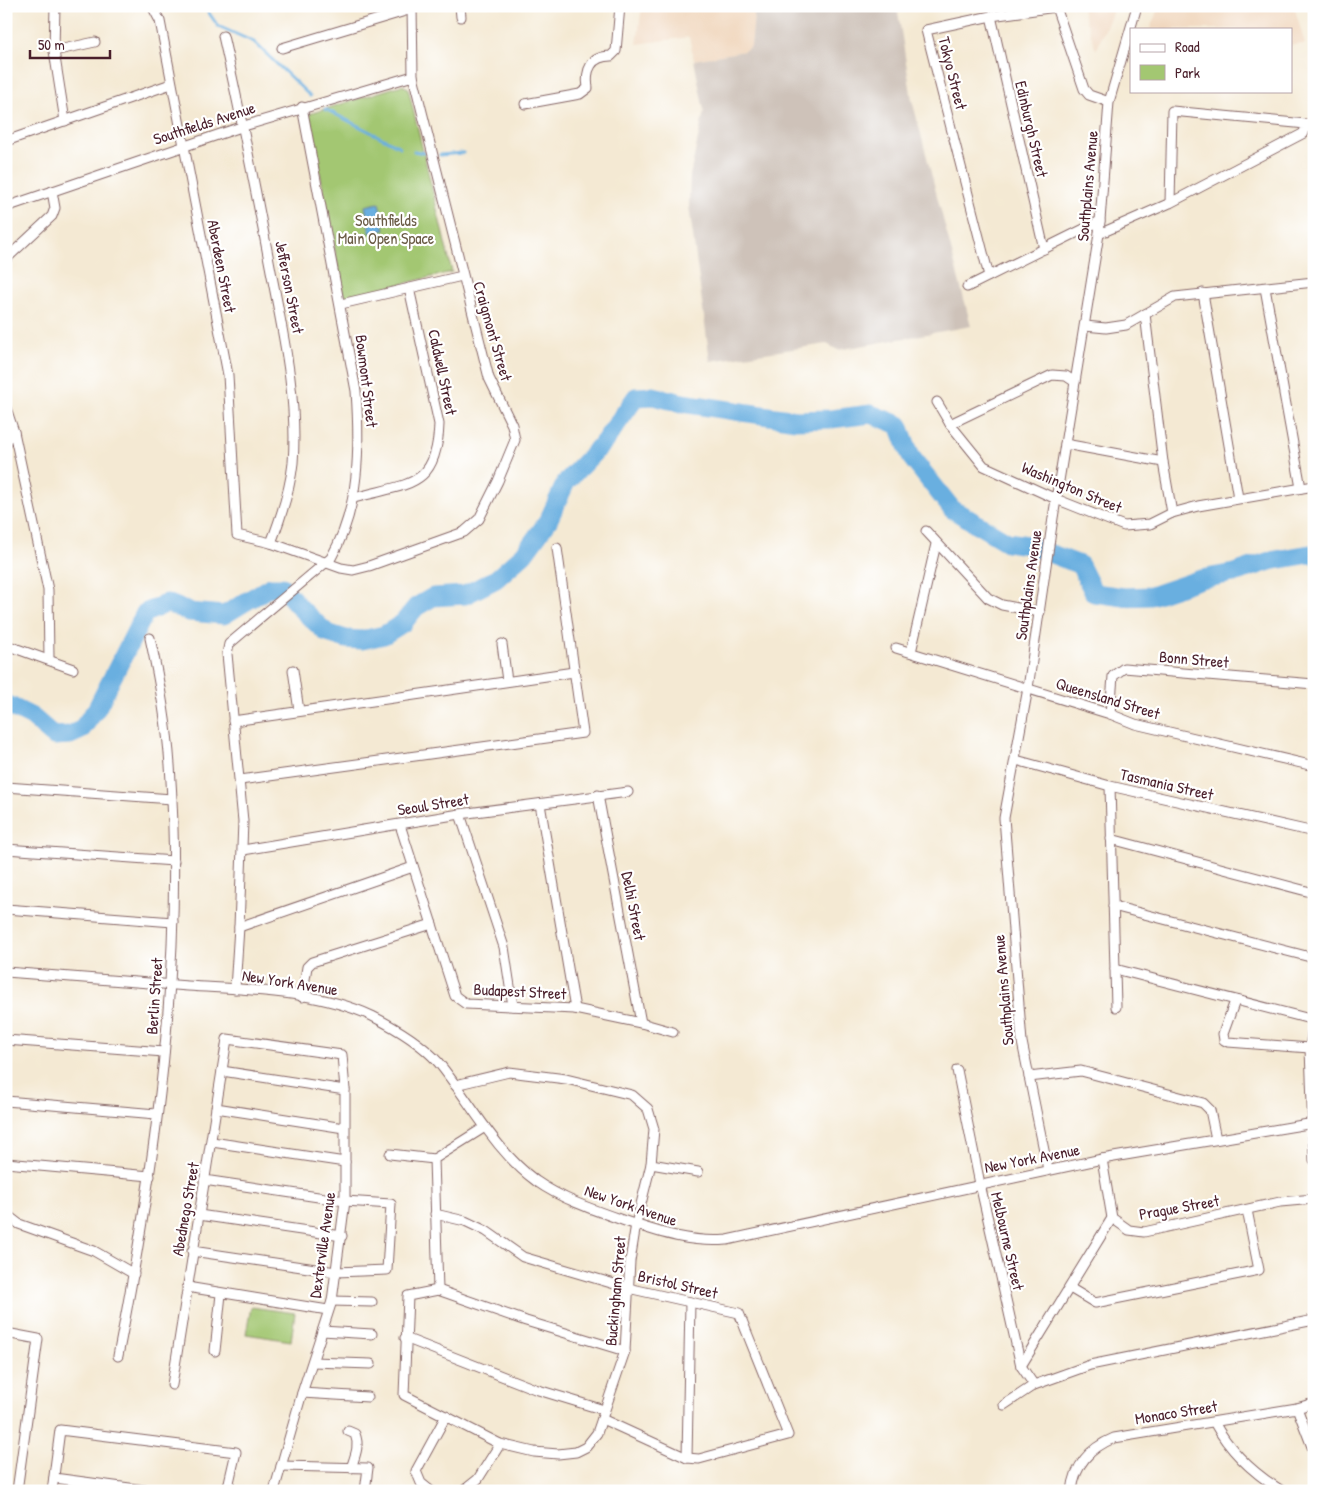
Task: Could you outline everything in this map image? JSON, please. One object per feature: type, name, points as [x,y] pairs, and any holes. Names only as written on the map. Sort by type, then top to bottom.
[{"type":"street","points":[[54,6],[54,51],[65,121]]},
{"type":"street","name":"Aberdeen Street","points":[[152,6],[160,21],[228,375],[238,535]]},
{"type":"street","points":[[460,6],[462,17]]},
{"type":"street","points":[[525,104],[580,94],[588,88],[586,76],[590,65],[601,56],[612,56],[616,51],[620,6]]},
{"type":"street","name":"Southplains Avenue","points":[[1131,28],[1137,6]]},
{"type":"street","points":[[282,48],[412,7]]},
{"type":"street","name":"Craigmont Street","points":[[238,535],[271,543],[324,564],[353,570],[464,532],[479,519],[498,481],[514,440],[512,425],[489,378],[413,76],[412,7]]},
{"type":"street","name":"Tokyo Street","points":[[989,276],[926,30],[991,16],[1056,7],[1084,89],[1089,95],[1109,102]]},
{"type":"street","name":"Edinburgh Street","points":[[991,16],[1044,248]]},
{"type":"street","name":"Southplains Avenue","points":[[1048,1170],[1022,1042],[1004,818],[1028,688],[1046,572],[1052,518],[1099,234],[1109,102],[1130,30]]},
{"type":"street","name":"Jefferson Street","points":[[223,36],[244,126],[286,350],[292,414],[293,462],[286,501],[271,543]]},
{"type":"street","points":[[54,51],[95,42]]},
{"type":"street","name":"Southfields Avenue","points":[[6,207],[183,145],[413,76]]},
{"type":"street","points":[[6,141],[171,84]]},
{"type":"street","name":"Bowmont Street","points":[[235,989],[243,850],[240,780],[227,654],[229,644],[331,558],[340,541],[354,498],[359,429],[356,391],[341,304],[302,108]]},
{"type":"street","points":[[1099,234],[1170,203],[1304,133],[1306,124],[1172,111],[1170,203]]},
{"type":"street","points":[[6,259],[52,216],[55,208],[52,191]]},
{"type":"street","points":[[967,287],[1100,221]]},
{"type":"street","points":[[341,304],[462,276]]},
{"type":"street","points":[[1085,326],[1115,328],[1126,325],[1175,297],[1314,282]]},
{"type":"street","name":"Caldwell Street","points":[[354,498],[418,480],[432,464],[438,445],[439,424],[409,288]]},
{"type":"street","points":[[1265,288],[1301,488]]},
{"type":"street","points":[[1203,293],[1238,498]]},
{"type":"street","points":[[1145,314],[1163,462],[1172,514]]},
{"type":"street","points":[[950,424],[1052,375],[1066,376],[1075,382]]},
{"type":"street","name":"Washington Street","points":[[937,402],[950,424],[984,466],[1056,499],[1124,526],[1137,527],[1150,524],[1172,514],[1238,498],[1314,486]]},
{"type":"street","points":[[6,408],[14,432],[48,590],[49,659]]},
{"type":"street","points":[[6,440],[14,432]]},
{"type":"street","points":[[1065,444],[1163,462]]},
{"type":"street","points":[[926,531],[988,598],[1002,606],[1040,612]]},
{"type":"street","points":[[911,652],[936,544]]},
{"type":"street","points":[[240,780],[583,733],[557,548]]},
{"type":"street","name":"Berlin Street","points":[[118,1356],[150,1176],[171,984],[174,861],[172,799],[165,721],[150,638]]},
{"type":"street","points":[[502,644],[508,681]]},
{"type":"street","points":[[6,646],[49,659],[73,669]]},
{"type":"street","name":"Queensland Street","points":[[896,648],[1110,714],[1135,724],[1314,766]]},
{"type":"street","name":"Bonn Street","points":[[1110,714],[1113,676],[1124,668],[1314,684]]},
{"type":"street","points":[[293,670],[299,711]]},
{"type":"street","points":[[233,721],[574,672]]},
{"type":"street","name":"Tasmania Street","points":[[1016,760],[1110,786],[1314,832]]},
{"type":"street","points":[[1110,786],[1116,1008]]},
{"type":"street","points":[[6,787],[172,799]]},
{"type":"street","name":"Seoul Street","points":[[243,850],[460,814],[540,804],[598,794],[628,792]]},
{"type":"street","name":"Delhi Street","points":[[598,794],[641,1023]]},
{"type":"street","points":[[540,804],[575,1009]]},
{"type":"street","points":[[460,814],[504,947],[513,1006]]},
{"type":"street","name":"Budapest Street","points":[[400,825],[455,996],[459,1001],[466,1004],[575,1009],[674,1032]]},
{"type":"street","points":[[1111,840],[1314,893]]},
{"type":"street","points":[[6,849],[174,861]]},
{"type":"street","points":[[239,927],[413,867]]},
{"type":"street","points":[[1113,906],[1314,958]]},
{"type":"street","points":[[6,909],[173,922]]},
{"type":"street","points":[[302,996],[307,968],[312,962],[432,924]]},
{"type":"street","points":[[1115,969],[1314,1020],[1310,1048],[1314,1160]]},
{"type":"street","name":"New York Avenue","points":[[6,972],[235,989],[302,996],[336,1003],[393,1027],[416,1042],[437,1061],[485,1127],[535,1180],[562,1196],[636,1224],[684,1239],[705,1242],[727,1240],[1102,1159],[1313,1123]]},
{"type":"street","points":[[1235,1001],[1223,1034],[1224,1040],[1228,1042],[1310,1048]]},
{"type":"street","name":"Dexterville Avenue","points":[[227,1039],[342,1055],[345,1090],[345,1201],[342,1236],[332,1301],[302,1393],[274,1491]]},
{"type":"street","name":"Abednego Street","points":[[172,1385],[227,1039]]},
{"type":"street","points":[[6,1040],[164,1052]]},
{"type":"street","name":"Melbourne Street","points":[[957,1070],[980,1184],[1021,1366],[1034,1385]]},
{"type":"street","points":[[222,1071],[345,1090]]},
{"type":"street","points":[[1029,1078],[1081,1071],[1203,1103],[1210,1110],[1216,1139]]},
{"type":"street","name":"Buckingham Street","points":[[405,1338],[404,1395],[500,1444],[534,1452],[558,1454],[576,1452],[586,1447],[597,1433],[626,1351],[628,1288],[636,1224],[651,1164],[654,1130],[648,1109],[632,1095],[566,1079],[509,1072],[455,1085]]},
{"type":"street","points":[[6,1100],[156,1114]]},
{"type":"street","points":[[216,1108],[344,1128]]},
{"type":"street","points":[[390,1154],[434,1159],[485,1127]]},
{"type":"street","points":[[212,1142],[344,1162]]},
{"type":"street","points":[[434,1159],[438,1290]]},
{"type":"street","points":[[1021,1366],[1112,1218],[1102,1159]]},
{"type":"street","points":[[6,1163],[150,1176]]},
{"type":"street","points":[[651,1164],[698,1172]]},
{"type":"street","points":[[192,1252],[336,1272],[387,1270],[391,1204],[345,1201],[204,1180]]},
{"type":"street","name":"Prague Street","points":[[1112,1218],[1129,1230],[1144,1232],[1280,1202],[1314,1199]]},
{"type":"street","points":[[1070,1288],[1096,1303],[1259,1270],[1247,1210]]},
{"type":"street","points":[[6,1214],[19,1224],[94,1251],[134,1274]]},
{"type":"street","name":"Bristol Street","points":[[435,1214],[465,1221],[486,1231],[523,1257],[628,1288],[739,1313],[788,1435],[699,1459],[687,1458]]},
{"type":"street","points":[[199,1215],[342,1236]]},
{"type":"street","points":[[187,1287],[328,1310]]},
{"type":"street","points":[[626,1351],[526,1321],[438,1290],[408,1296],[405,1338],[603,1414],[687,1458],[690,1302]]},
{"type":"street","points":[[215,1351],[221,1294]]},
{"type":"street","points":[[332,1301],[372,1302]]},
{"type":"street","points":[[1004,1406],[1034,1385],[1063,1373],[1090,1365],[1314,1320]]},
{"type":"street","points":[[322,1331],[372,1334]]},
{"type":"street","points":[[6,1333],[38,1339],[17,1491]]},
{"type":"street","points":[[313,1362],[371,1364]]},
{"type":"street","points":[[302,1393],[368,1397]]},
{"type":"street","name":"Monaco Street","points":[[1072,1491],[1078,1467],[1099,1445],[1114,1438],[1297,1408],[1314,1403]]},
{"type":"street","points":[[1297,1408],[1314,1452]]},
{"type":"street","points":[[431,1491],[421,1483],[416,1471],[446,1416]]},
{"type":"street","points":[[1214,1422],[1235,1455],[1282,1491]]},
{"type":"street","points":[[52,1491],[60,1430],[236,1452],[227,1491]]},
{"type":"street","points":[[348,1431],[355,1434],[358,1447],[351,1468]]},
{"type":"street","points":[[463,1491],[478,1479],[500,1444]]},
{"type":"street","points":[[281,1466],[368,1468],[365,1491]]},
{"type":"street","points":[[54,1478],[152,1491]]},
{"type":"shaded area","points":[[642,6],[755,6],[751,46],[744,51],[694,60],[689,37],[637,44]]},
{"type":"shaded area","points":[[755,6],[897,6],[912,100],[971,326],[838,350],[827,344],[710,361],[689,206],[690,176],[704,111],[694,60],[744,51],[751,46]]},
{"type":"shaded area","points":[[1081,6],[1115,6],[1096,50]]},
{"type":"shaded area","points":[[1159,6],[1294,6],[1305,44],[1292,45],[1292,28],[1150,28]]},
{"type":"green space","name":"Southfields Main Open Space","points":[[402,85],[408,88],[452,272],[344,298],[309,114]]},
{"type":"green space","points":[[251,1307],[295,1313],[291,1341],[246,1334]]},
{"type":"water","points":[[379,203],[385,230],[370,233],[365,206]]},
{"type":"waterway","points":[[204,6],[218,26],[254,42],[310,96]]},
{"type":"waterway","points":[[325,109],[400,147]]},
{"type":"waterway","points":[[414,151],[424,153]]},
{"type":"waterway","points":[[440,155],[463,153]]},
{"type":"waterway","points":[[6,704],[32,717],[54,736],[70,735],[81,730],[97,708],[145,613],[167,603],[189,612],[224,615],[270,587],[282,587],[303,611],[327,633],[346,639],[362,640],[384,635],[403,623],[416,607],[433,597],[465,595],[496,579],[524,554],[548,521],[566,482],[604,442],[636,397],[653,396],[682,403],[796,420],[831,419],[871,414],[899,425],[911,457],[952,509],[1007,542],[1028,545],[1080,565],[1094,593],[1124,597],[1151,596],[1201,579],[1234,573],[1270,561],[1310,554],[1314,555]]}]
